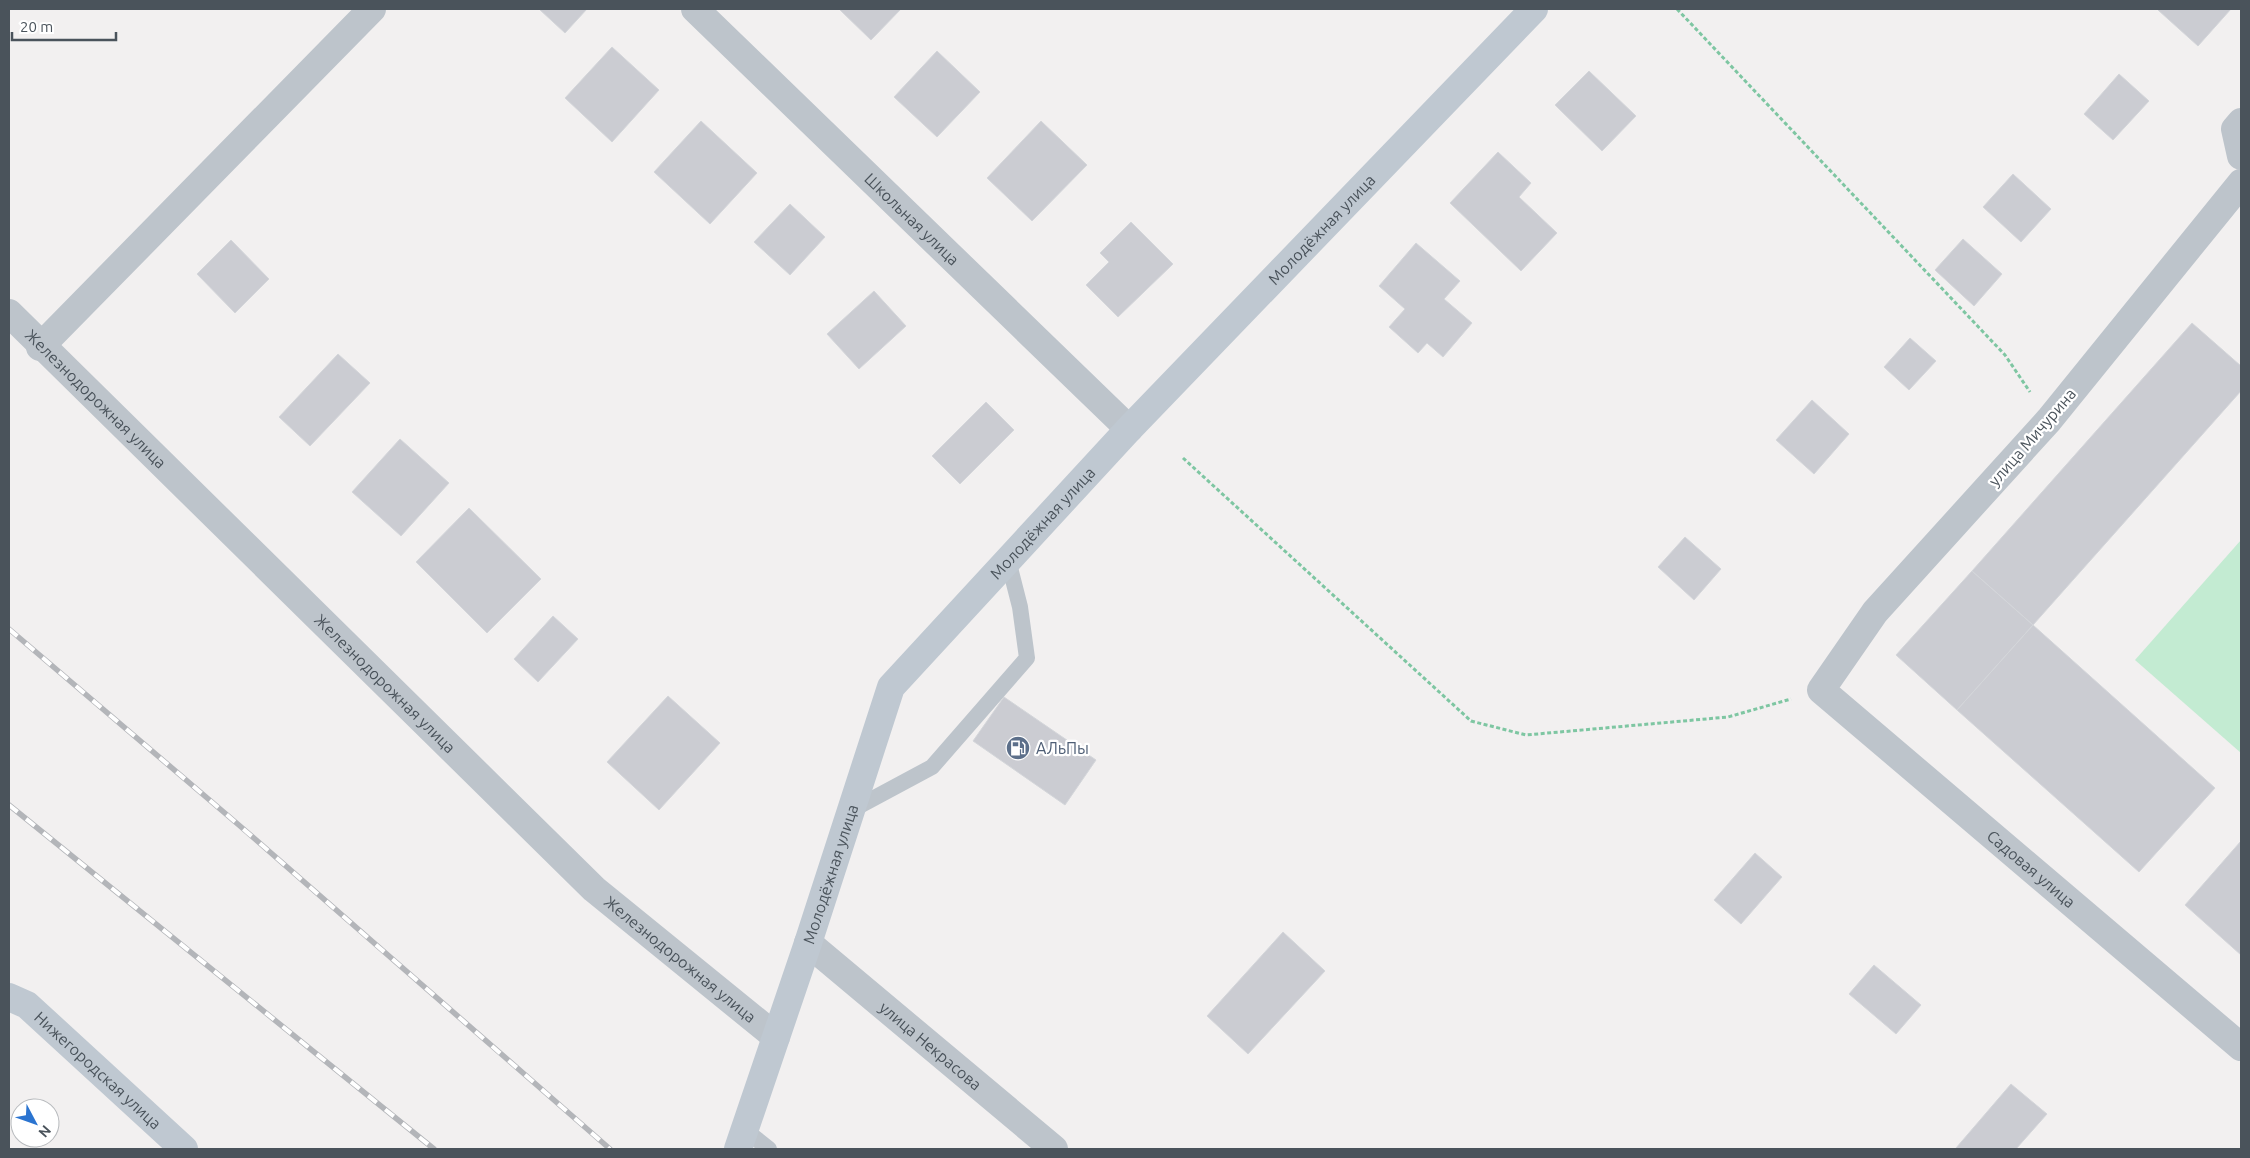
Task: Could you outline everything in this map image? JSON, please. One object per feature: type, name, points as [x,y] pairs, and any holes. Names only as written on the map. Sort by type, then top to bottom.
[{"type":"main road","name":"Молодёжная улица","points":[[741,1140],[808,943],[891,687],[1129,429],[1534,9]]},
{"type":"main road","name":"Нижегородская улица","points":[[9,996],[27,1005],[184,1149]]},
{"type":"street","points":[[40,347],[372,9]]},
{"type":"street","name":"Школьная улица","points":[[695,9],[1129,429]]},
{"type":"street","points":[[2241,122],[2235,129],[2241,156]]},
{"type":"street","name":"улица Мичурина","points":[[1821,690],[1875,612],[2049,420],[2241,183]]},
{"type":"street","name":"Железнодорожная улица","points":[[9,314],[40,347],[594,889],[776,1037]]},
{"type":"street","name":"Садовая улица","points":[[1821,690],[2241,1047]]},
{"type":"street","name":"улица Некрасова","points":[[808,943],[1054,1149]]},
{"type":"lane","points":[[850,811],[932,767],[1027,658],[1020,607],[1008,560]]},
{"type":"lane","points":[[741,1140],[769,1149]]},
{"type":"path","points":[[1677,9],[2005,355],[2049,420]]},
{"type":"path","points":[[1183,458],[1471,721],[1526,735],[1728,717],[1821,690]]},
{"type":"green space","points":[[2241,540],[2241,753],[2135,660]]},
{"type":"building","points":[[539,9],[587,9],[565,33]]},
{"type":"building","points":[[839,9],[901,9],[871,40]]},
{"type":"building","points":[[2231,9],[2198,46],[2158,10]]},
{"type":"building","points":[[612,47],[659,90],[612,142],[565,98]]},
{"type":"building","points":[[937,51],[980,92],[937,137],[894,97]]},
{"type":"building","points":[[1589,71],[1636,116],[1602,151],[1555,105]]},
{"type":"building","points":[[2119,74],[2149,101],[2113,140],[2084,114]]},
{"type":"building","points":[[701,121],[757,173],[710,224],[654,172]]},
{"type":"building","points":[[1041,121],[1087,165],[1032,221],[987,178]]},
{"type":"building","points":[[1498,152],[1531,183],[1519,197],[1557,233],[1521,271],[1450,203]]},
{"type":"building","points":[[2013,174],[2051,209],[2021,242],[1983,207]]},
{"type":"building","points":[[790,204],[825,237],[790,275],[754,242]]},
{"type":"building","points":[[1131,222],[1173,264],[1118,317],[1086,285],[1109,262],[1100,253]]},
{"type":"building","points":[[1963,239],[2002,274],[1974,306],[1935,270]]},
{"type":"building","points":[[231,240],[269,279],[235,313],[197,274]]},
{"type":"building","points":[[1416,243],[1460,281],[1444,299],[1472,323],[1443,357],[1427,343],[1418,353],[1389,327],[1405,309],[1379,286]]},
{"type":"building","points":[[874,291],[906,326],[859,369],[827,334]]},
{"type":"building","points":[[2192,323],[2241,366],[2241,391],[2033,625],[1972,571]]},
{"type":"building","points":[[1910,338],[1936,361],[1909,390],[1884,367]]},
{"type":"building","points":[[338,354],[370,383],[310,446],[279,417]]},
{"type":"building","points":[[1812,400],[1849,434],[1814,474],[1776,440]]},
{"type":"building","points":[[986,402],[1014,430],[960,484],[932,456]]},
{"type":"building","points":[[400,439],[449,483],[401,536],[352,492]]},
{"type":"building","points":[[469,508],[541,579],[487,633],[416,562]]},
{"type":"building","points":[[1685,537],[1721,569],[1694,600],[1658,567]]},
{"type":"building","points":[[1972,571],[2033,625],[1957,710],[1896,655]]},
{"type":"building","points":[[553,616],[578,639],[538,682],[514,659]]},
{"type":"building","points":[[2033,625],[2215,788],[2139,872],[1957,710]]},
{"type":"building","points":[[668,696],[720,743],[659,810],[607,762]]},
{"type":"building","points":[[1004,697],[1096,760],[1065,805],[973,741]]},
{"type":"building","points":[[2241,841],[2241,955],[2185,905]]},
{"type":"building","points":[[1755,853],[1782,877],[1741,924],[1714,900]]},
{"type":"building","points":[[1283,932],[1325,971],[1248,1054],[1207,1016]]},
{"type":"building","points":[[1874,965],[1921,1005],[1896,1034],[1849,994]]},
{"type":"building","points":[[2011,1084],[2047,1114],[2016,1149],[1956,1148]]},
{"type":"railway","points":[[9,629],[240,826],[610,1149]]},
{"type":"railway","points":[[9,805],[434,1149]]},
{"type":"place","name":"АЛьПы","points":[[1018,748]]}]
